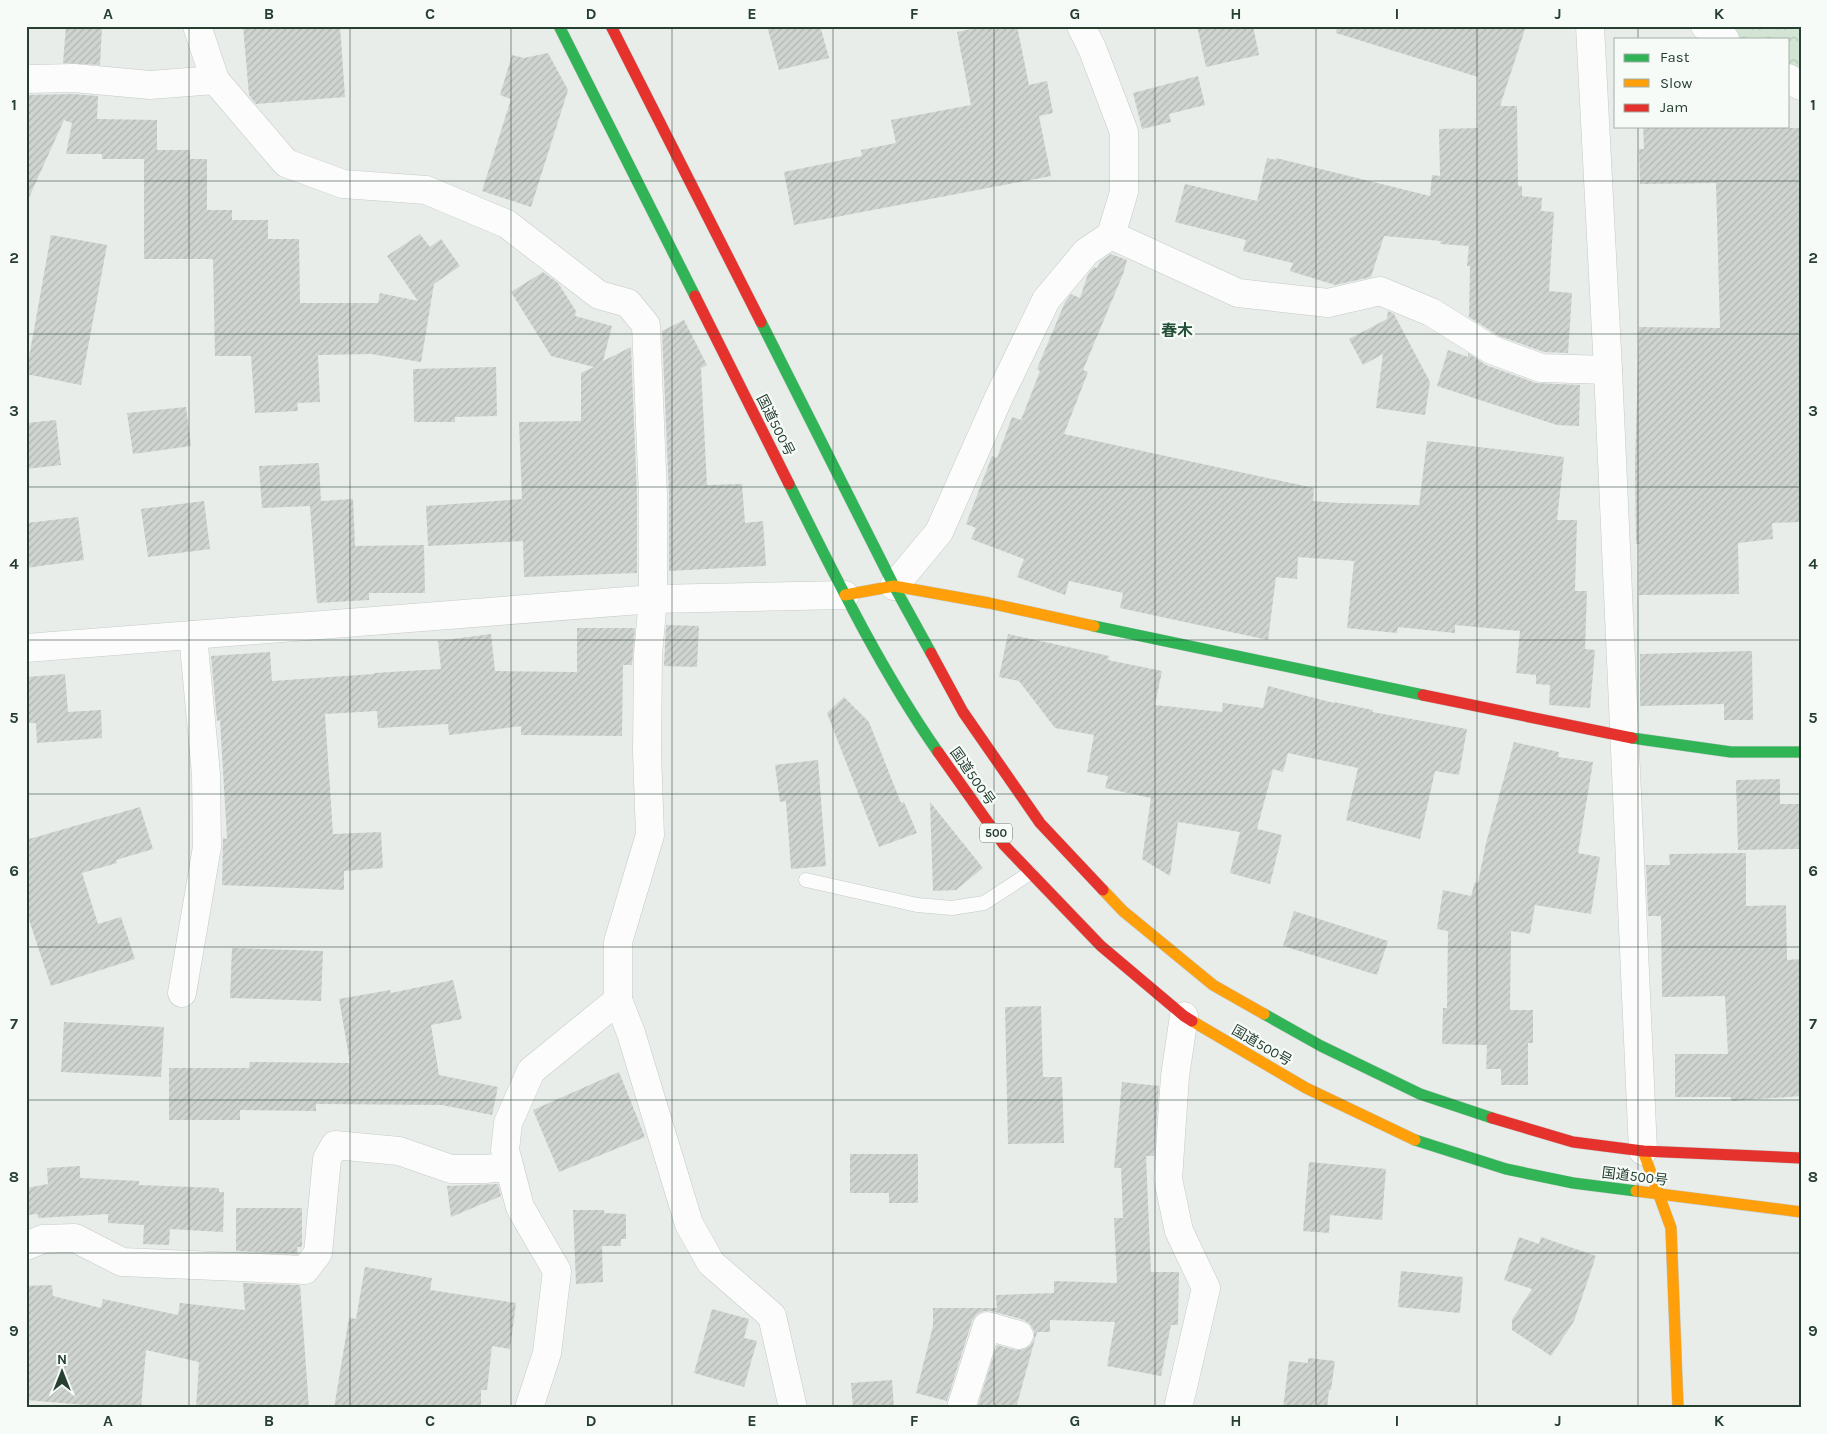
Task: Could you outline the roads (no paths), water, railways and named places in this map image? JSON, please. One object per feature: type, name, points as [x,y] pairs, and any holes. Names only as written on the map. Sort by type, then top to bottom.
[{"type":"main road","name":"国道500号","points":[[559,26],[844,595],[918,723],[1004,845],[1101,946],[1184,1016],[1306,1088],[1412,1139],[1506,1169],[1573,1183],[1801,1212]]},
{"type":"main road","name":"国道500号","points":[[611,26],[894,586],[963,712],[1040,822],[1124,911],[1213,985],[1321,1046],[1420,1094],[1521,1128],[1573,1142],[1642,1151],[1801,1158]]},
{"type":"main road","points":[[844,595],[894,586],[989,603],[1624,737],[1731,752],[1801,752]]},
{"type":"main road","points":[[1642,1151],[1671,1228],[1678,1408]]},
{"type":"street","points":[[197,26],[215,80],[286,163],[344,184],[426,190],[507,224],[599,295],[628,303],[646,325],[653,496],[653,599],[648,654],[647,753],[650,835],[618,942],[618,1000],[689,1224],[711,1263],[772,1316],[793,1408]]},
{"type":"street","points":[[894,586],[939,532],[999,396],[1046,300],[1086,252],[1111,236],[1124,192],[1124,132],[1092,48],[1081,26]]},
{"type":"street","points":[[1590,26],[1608,370],[1642,1151]]},
{"type":"street","points":[[1705,26],[1723,38]]},
{"type":"street","points":[[26,79],[74,78],[150,85],[215,80]]},
{"type":"street","points":[[1790,79],[1801,86]]},
{"type":"street","points":[[1111,236],[1238,293],[1328,303],[1380,291],[1431,312],[1492,350],[1540,368],[1608,370]]},
{"type":"street","points":[[26,648],[653,599],[844,595]]},
{"type":"street","points":[[182,993],[207,847],[206,774],[193,635]]},
{"type":"street","points":[[529,1408],[546,1352],[556,1271],[520,1207],[505,1150],[508,1123],[531,1071],[618,1000]]},
{"type":"street","points":[[1178,1408],[1206,1288],[1180,1231],[1168,1178],[1175,1076],[1184,1016]]},
{"type":"street","points":[[26,1246],[43,1239],[75,1238],[122,1262],[305,1270],[318,1252],[327,1159],[335,1145],[398,1151],[451,1169],[509,1167]]},
{"type":"street","points":[[960,1408],[987,1326],[1019,1335]]},
{"type":"lane","points":[[806,880],[917,905],[952,908],[984,903],[1030,873]]},
{"type":"district","name":"春木","points":[[1177,330]]}]
